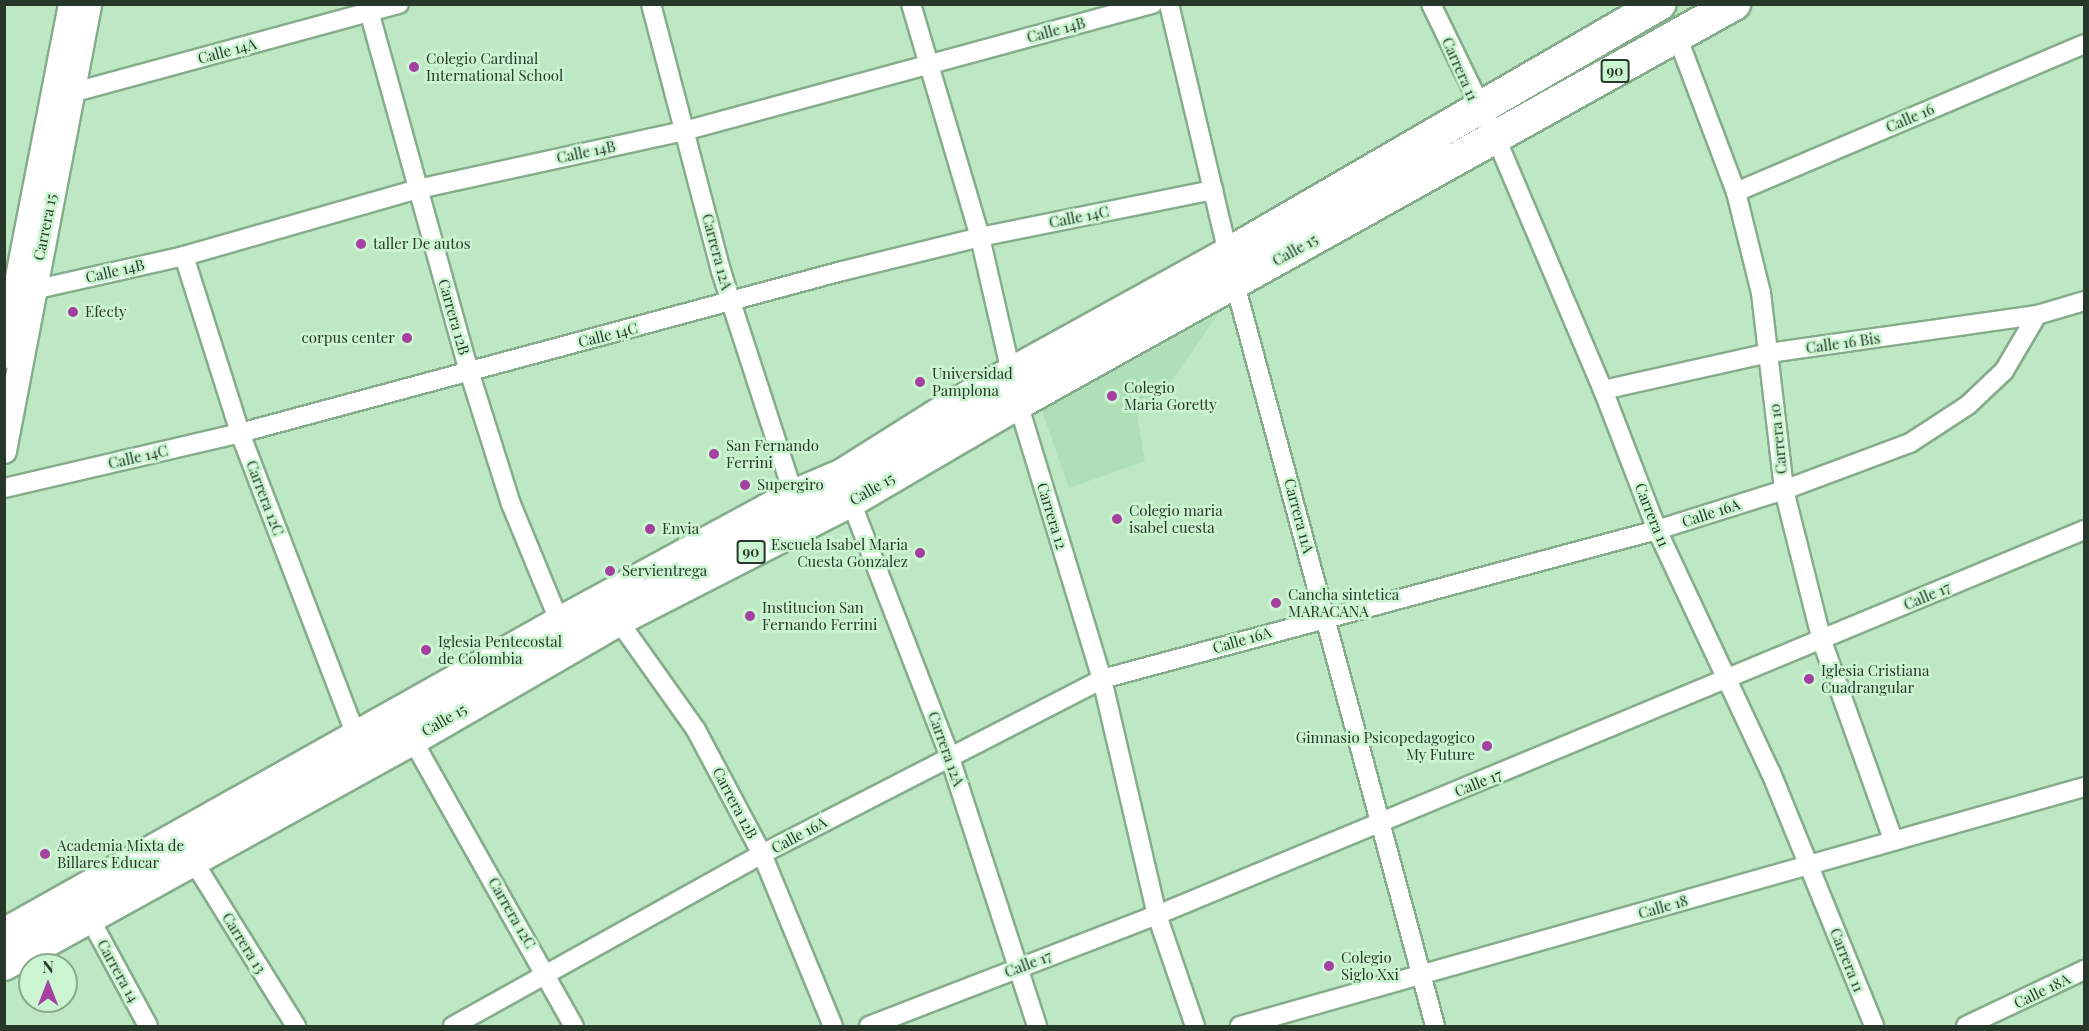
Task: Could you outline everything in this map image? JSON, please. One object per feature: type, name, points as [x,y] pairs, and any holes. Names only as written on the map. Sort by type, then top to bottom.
[{"type":"highway","name":"Calle 15","points":[[4,935],[560,623],[611,610],[1018,403],[1478,110],[1660,4]]},
{"type":"highway","name":"Calle 15","points":[[4,964],[88,915],[412,739],[611,610],[794,496],[847,488],[1012,373],[1231,269],[1496,138],[1688,21],[1734,4]]},
{"type":"main road","name":"Carrera 15","points":[[4,354],[25,288],[64,92],[72,4]]},
{"type":"street","name":"Carrera 15","points":[[64,92],[89,4]]},
{"type":"street","name":"Calle 14A","points":[[64,92],[368,8],[399,4]]},
{"type":"street","name":"Carrera 12A","points":[[651,4],[730,303],[787,464],[794,496]]},
{"type":"street","name":"Carrera 12","points":[[911,4],[926,64],[981,237],[1018,403],[1102,680],[1157,915],[1196,1026]]},
{"type":"street","name":"Calle 14B","points":[[25,288],[184,255],[418,189],[684,131],[1153,4]]},
{"type":"street","name":"Carrera 11A","points":[[1169,4],[1231,269],[1382,822],[1435,1026]]},
{"type":"street","name":"Carrera 11","points":[[1431,4],[1478,110],[1496,138],[1603,390],[1657,530],[1725,682],[1771,773],[1874,1026]]},
{"type":"street","name":"Carrera 12B","points":[[368,8],[469,371],[511,504],[560,623]]},
{"type":"street","name":"Carrera 10","points":[[1688,21],[1736,192],[1761,293],[1784,490],[1822,641],[1893,839]]},
{"type":"street","name":"Calle 16","points":[[1736,192],[2085,44]]},
{"type":"street","name":"Calle 14C","points":[[4,488],[240,433],[981,237],[1214,190]]},
{"type":"street","name":"Carrera 12C","points":[[184,255],[240,433],[357,738]]},
{"type":"street","name":"Carrera 15","points":[[4,451],[25,288]]},
{"type":"street","name":"Calle 16 Bis","points":[[1603,390],[1769,353],[2037,315],[2085,301]]},
{"type":"street","name":"Calle 16A","points":[[453,1026],[762,854],[949,755],[1102,680],[1326,616],[1657,530],[1784,490],[1910,443],[1968,405],[2004,371],[2037,315]]},
{"type":"street","name":"Carrera 12A","points":[[847,488],[949,755],[1020,967],[1037,1026]]},
{"type":"street","name":"Calle 17","points":[[869,1026],[1157,915],[1725,682],[2085,530]]},
{"type":"street","name":"Carrera 12B","points":[[611,610],[696,730],[762,854],[833,1026]]},
{"type":"street","name":"Carrera 12C","points":[[412,739],[548,975],[574,1026]]},
{"type":"street","name":"Calle 18","points":[[1240,1026],[1423,978],[1893,839],[2085,787]]},
{"type":"street","name":"Carrera 13","points":[[192,859],[296,1026]]},
{"type":"street","name":"Carrera 14","points":[[88,915],[148,1026]]},
{"type":"street","name":"Calle 18A","points":[[1966,1026],[2085,970]]},
{"type":"shaded area","name":"Colegio Maria Goretty","points":[[1218,314],[1171,382],[1137,415],[1145,461],[1069,488],[1042,411]]},
{"type":"place","name":"Colegio Cardinal International School","points":[[414,67]]},
{"type":"place","name":"taller De autos","points":[[361,244]]},
{"type":"place","name":"Efecty","points":[[73,312]]},
{"type":"place","name":"corpus center","points":[[407,338]]},
{"type":"place","name":"Universidad Pamplona","points":[[920,382]]},
{"type":"place","name":"Colegio Maria Goretty","points":[[1112,396]]},
{"type":"place","name":"San Fernando Ferrini","points":[[714,454]]},
{"type":"place","name":"Supergiro","points":[[745,485]]},
{"type":"place","name":"Colegio maria isabel cuesta","points":[[1117,519]]},
{"type":"place","name":"Envia","points":[[650,529]]},
{"type":"place","name":"Escuela Isabel Maria Cuesta Gonzalez","points":[[920,553]]},
{"type":"place","name":"Servientrega","points":[[610,571]]},
{"type":"place","name":"Cancha sintetica MARACANA","points":[[1276,603]]},
{"type":"place","name":"Institucion San Fernando Ferrini","points":[[750,616]]},
{"type":"place","name":"Iglesia Pentecostal de Colombia","points":[[426,650]]},
{"type":"place","name":"Iglesia Cristiana Cuadrangular","points":[[1809,679]]},
{"type":"place","name":"Gimnasio Psicopedagogico My Future","points":[[1487,746]]},
{"type":"place","name":"Academia Mixta de Billares Educar","points":[[45,854]]},
{"type":"place","name":"Colegio Siglo Xxi","points":[[1329,966]]}]
